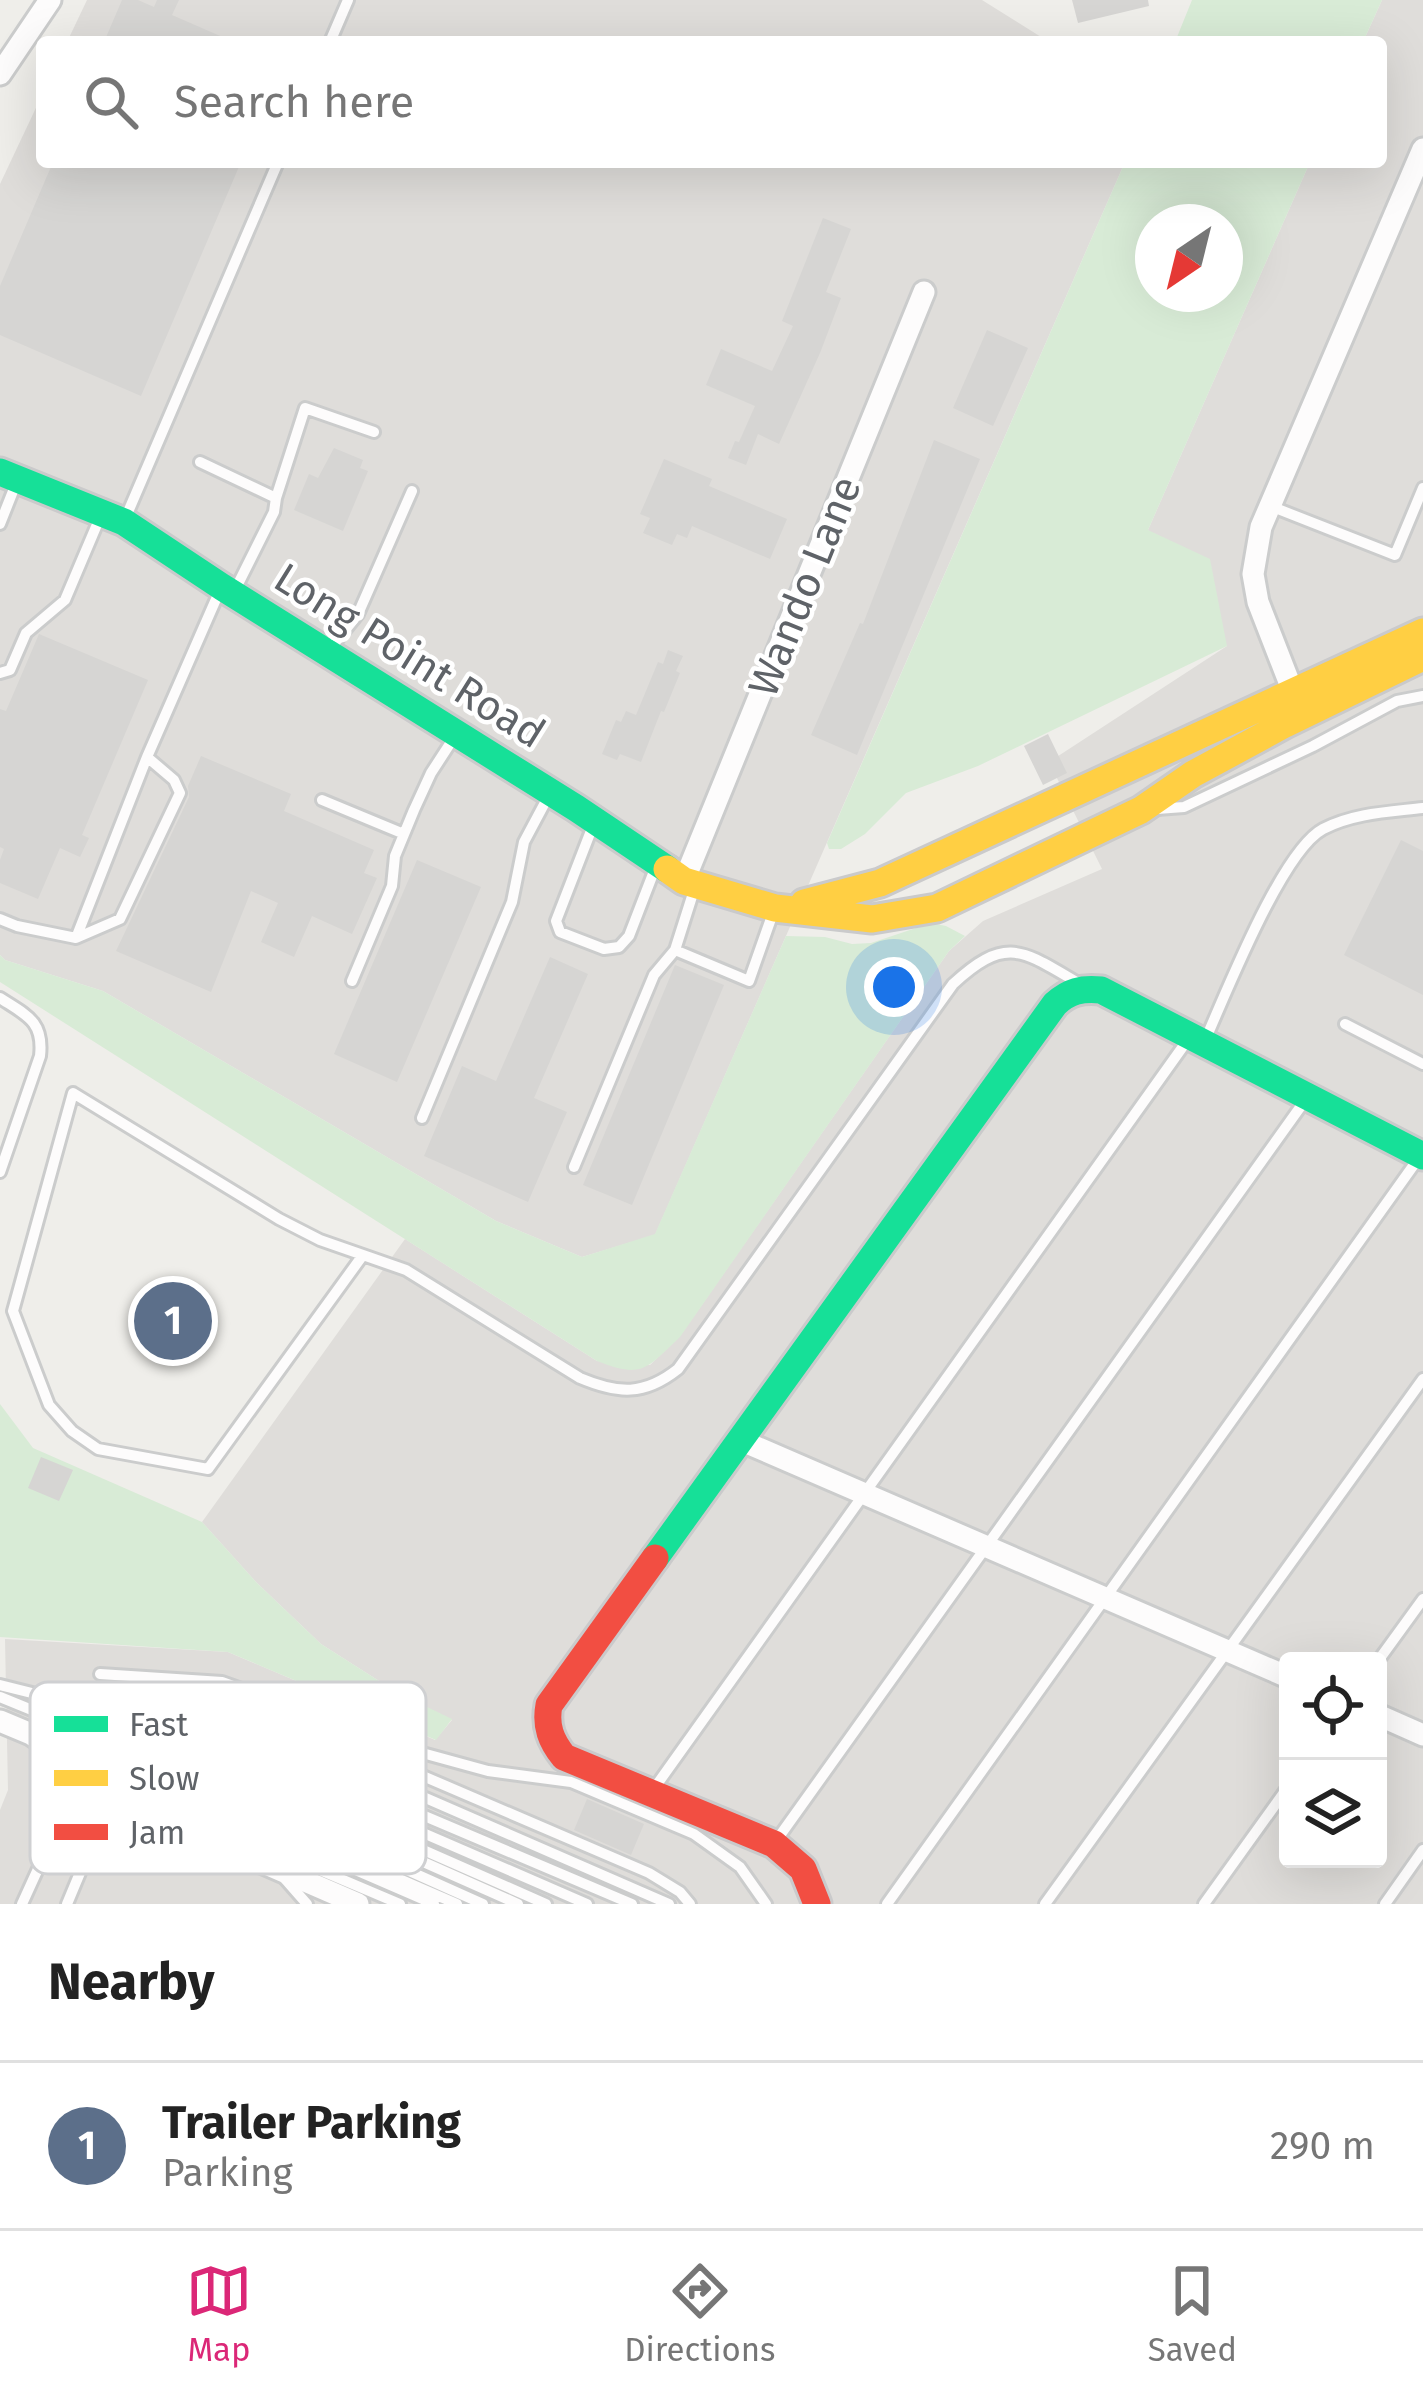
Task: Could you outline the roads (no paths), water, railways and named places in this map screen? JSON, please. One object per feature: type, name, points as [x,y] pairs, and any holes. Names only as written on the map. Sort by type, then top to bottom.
[{"type":"main road","name":"Long Point Road","points":[[9,475],[113,517],[690,883],[775,908],[872,919],[937,908],[1142,810],[1192,774],[1423,656]]},
{"type":"main road","points":[[775,908],[880,883],[1423,632]]},
{"type":"main road","points":[[817,1904],[812,1883],[797,1859],[774,1844],[564,1757],[551,1740],[546,1717],[549,1705],[1055,1004],[1066,993],[1086,987],[1101,990],[1422,1155]]},
{"type":"street","points":[[0,74],[50,0]]},
{"type":"street","points":[[1293,692],[1258,602],[1253,574],[1261,527],[1423,149]]},
{"type":"street","name":"Wando Lane","points":[[690,883],[924,292]]},
{"type":"street","points":[[740,1440],[1279,1673]]},
{"type":"street","points":[[1387,1719],[1423,1735]]},
{"type":"street","points":[[0,1721],[30,1735]]},
{"type":"street","points":[[289,1874],[358,1904]]},
{"type":"lane","points":[[333,36],[348,0]]},
{"type":"lane","points":[[0,673],[10,670],[26,633],[65,600],[113,517],[275,168]]},
{"type":"lane","points":[[76,938],[147,757],[228,590],[274,512],[305,408],[374,432]]},
{"type":"lane","points":[[200,462],[277,498]]},
{"type":"lane","points":[[0,524],[9,475]]},
{"type":"lane","points":[[1270,506],[1395,555],[1423,488]]},
{"type":"lane","points":[[327,652],[358,614],[412,491]]},
{"type":"lane","points":[[1142,810],[1184,807],[1397,701],[1423,696]]},
{"type":"lane","points":[[352,982],[392,886],[395,856],[404,834],[431,773],[457,734]]},
{"type":"lane","points":[[0,919],[76,938],[120,919],[180,793],[174,780],[147,757]]},
{"type":"lane","points":[[422,1118],[512,902],[524,842],[551,792]]},
{"type":"lane","points":[[322,800],[404,834]]},
{"type":"lane","points":[[652,1793],[1197,1040],[1299,849],[1321,830],[1362,815],[1423,808]]},
{"type":"lane","points":[[595,821],[556,921],[560,932],[604,949],[619,947],[629,936],[657,863]]},
{"type":"lane","points":[[574,1167],[654,975],[675,950],[690,883]]},
{"type":"lane","points":[[675,950],[749,981],[775,908]]},
{"type":"lane","points":[[363,1255],[208,1469],[98,1449],[72,1431],[49,1405],[13,1311],[73,1094],[279,1219],[320,1240],[363,1255],[406,1270],[580,1378],[605,1389],[657,1386],[678,1370],[953,984],[994,953],[1016,951],[1086,987]]},
{"type":"lane","points":[[0,998],[32,1020],[43,1036],[0,1172]]},
{"type":"lane","points":[[1345,1024],[1423,1064]]},
{"type":"lane","points":[[774,1844],[1308,1096]]},
{"type":"lane","points":[[887,1904],[1422,1155]]},
{"type":"lane","points":[[1045,1904],[1423,1379]]},
{"type":"lane","points":[[1385,1652],[1423,1599]]},
{"type":"lane","points":[[100,1674],[222,1682]]},
{"type":"lane","points":[[0,1685],[30,1692]]},
{"type":"lane","points":[[0,1697],[30,1709]]},
{"type":"lane","points":[[426,1754],[488,1771],[571,1782],[694,1834],[740,1867],[766,1904]]},
{"type":"lane","points":[[426,1778],[650,1873],[680,1892],[689,1904]]},
{"type":"lane","points":[[426,1798],[669,1904]]},
{"type":"lane","points":[[1204,1904],[1279,1800]]},
{"type":"lane","points":[[426,1817],[632,1904]]},
{"type":"lane","points":[[426,1834],[587,1904]]},
{"type":"lane","points":[[1384,1904],[1423,1850]]},
{"type":"lane","points":[[426,1851],[546,1904]]},
{"type":"lane","points":[[426,1863],[518,1904]]},
{"type":"lane","points":[[22,1904],[36,1874]]},
{"type":"lane","points":[[67,1904],[80,1874]]},
{"type":"lane","points":[[280,1874],[307,1904]]},
{"type":"lane","points":[[329,1874],[400,1904]]},
{"type":"lane","points":[[364,1874],[434,1904]]},
{"type":"lane","points":[[388,1874],[457,1904]]},
{"type":"lane","points":[[415,1874],[483,1904]]},
{"type":"place","name":"Trailer Parking","points":[[173,1321]]}]
